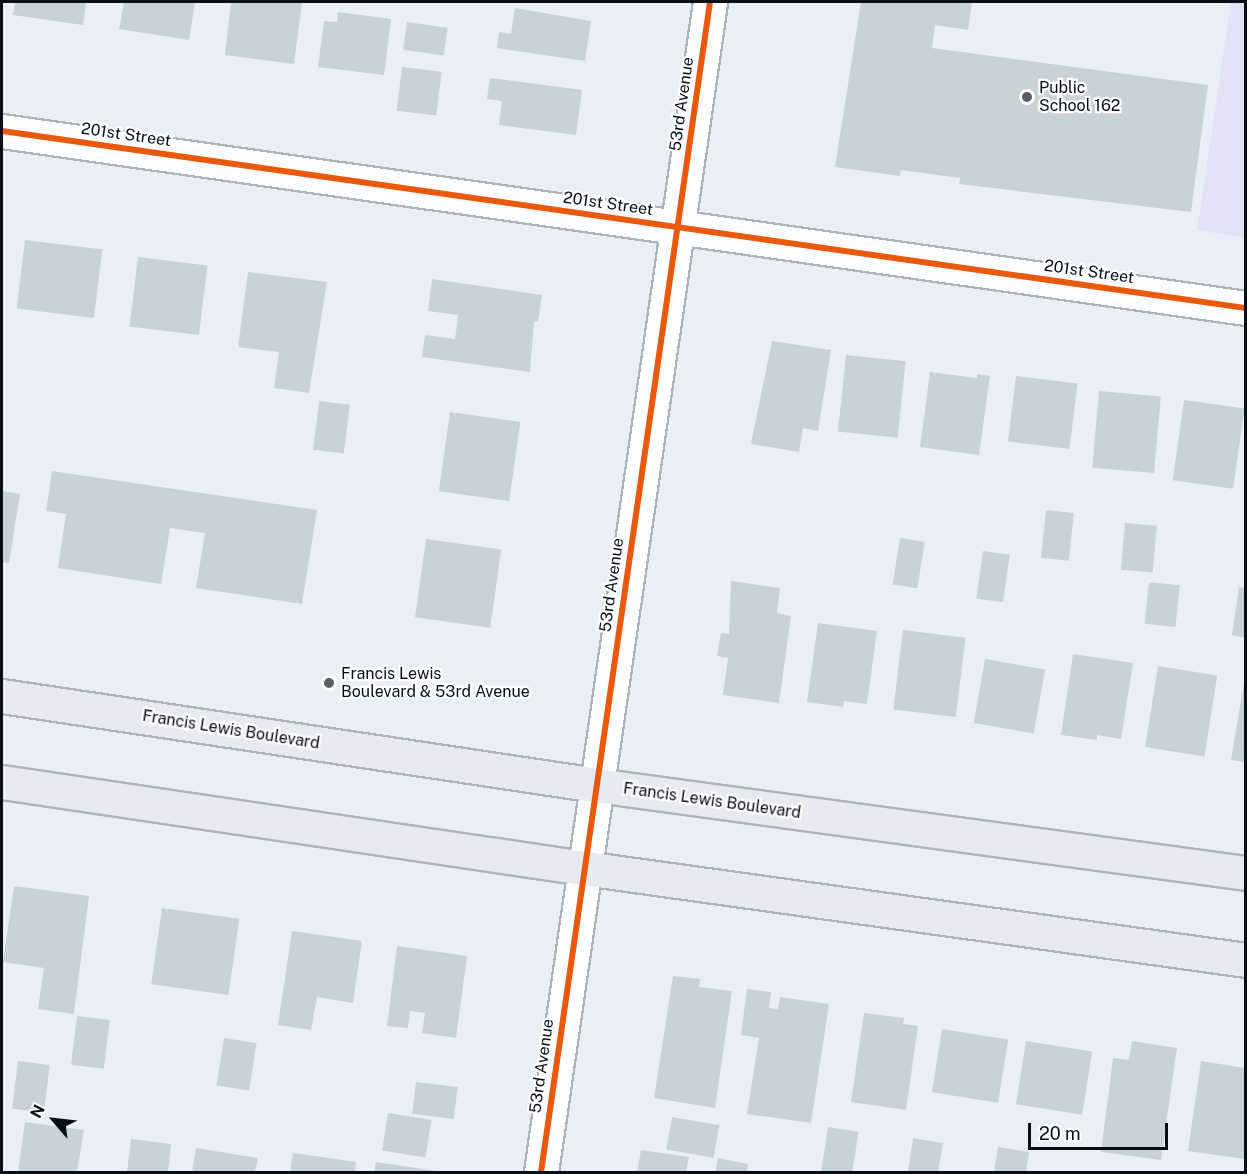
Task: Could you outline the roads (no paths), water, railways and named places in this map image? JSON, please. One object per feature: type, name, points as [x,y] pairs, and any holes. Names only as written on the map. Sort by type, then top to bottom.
[{"type":"main road","name":"Francis Lewis Boulevard","points":[[2,696],[596,785],[1245,873]]},
{"type":"main road","points":[[2,782],[584,868],[1245,960]]},
{"type":"street","name":"53rd Avenue","points":[[541,1173],[710,2]]},
{"type":"street","name":"201st Street","points":[[2,131],[1245,308]]},
{"type":"place","name":"Public School 162","points":[[1027,97]]},
{"type":"place","name":"Francis Lewis Boulevard & 53rd Avenue","points":[[329,683]]}]
